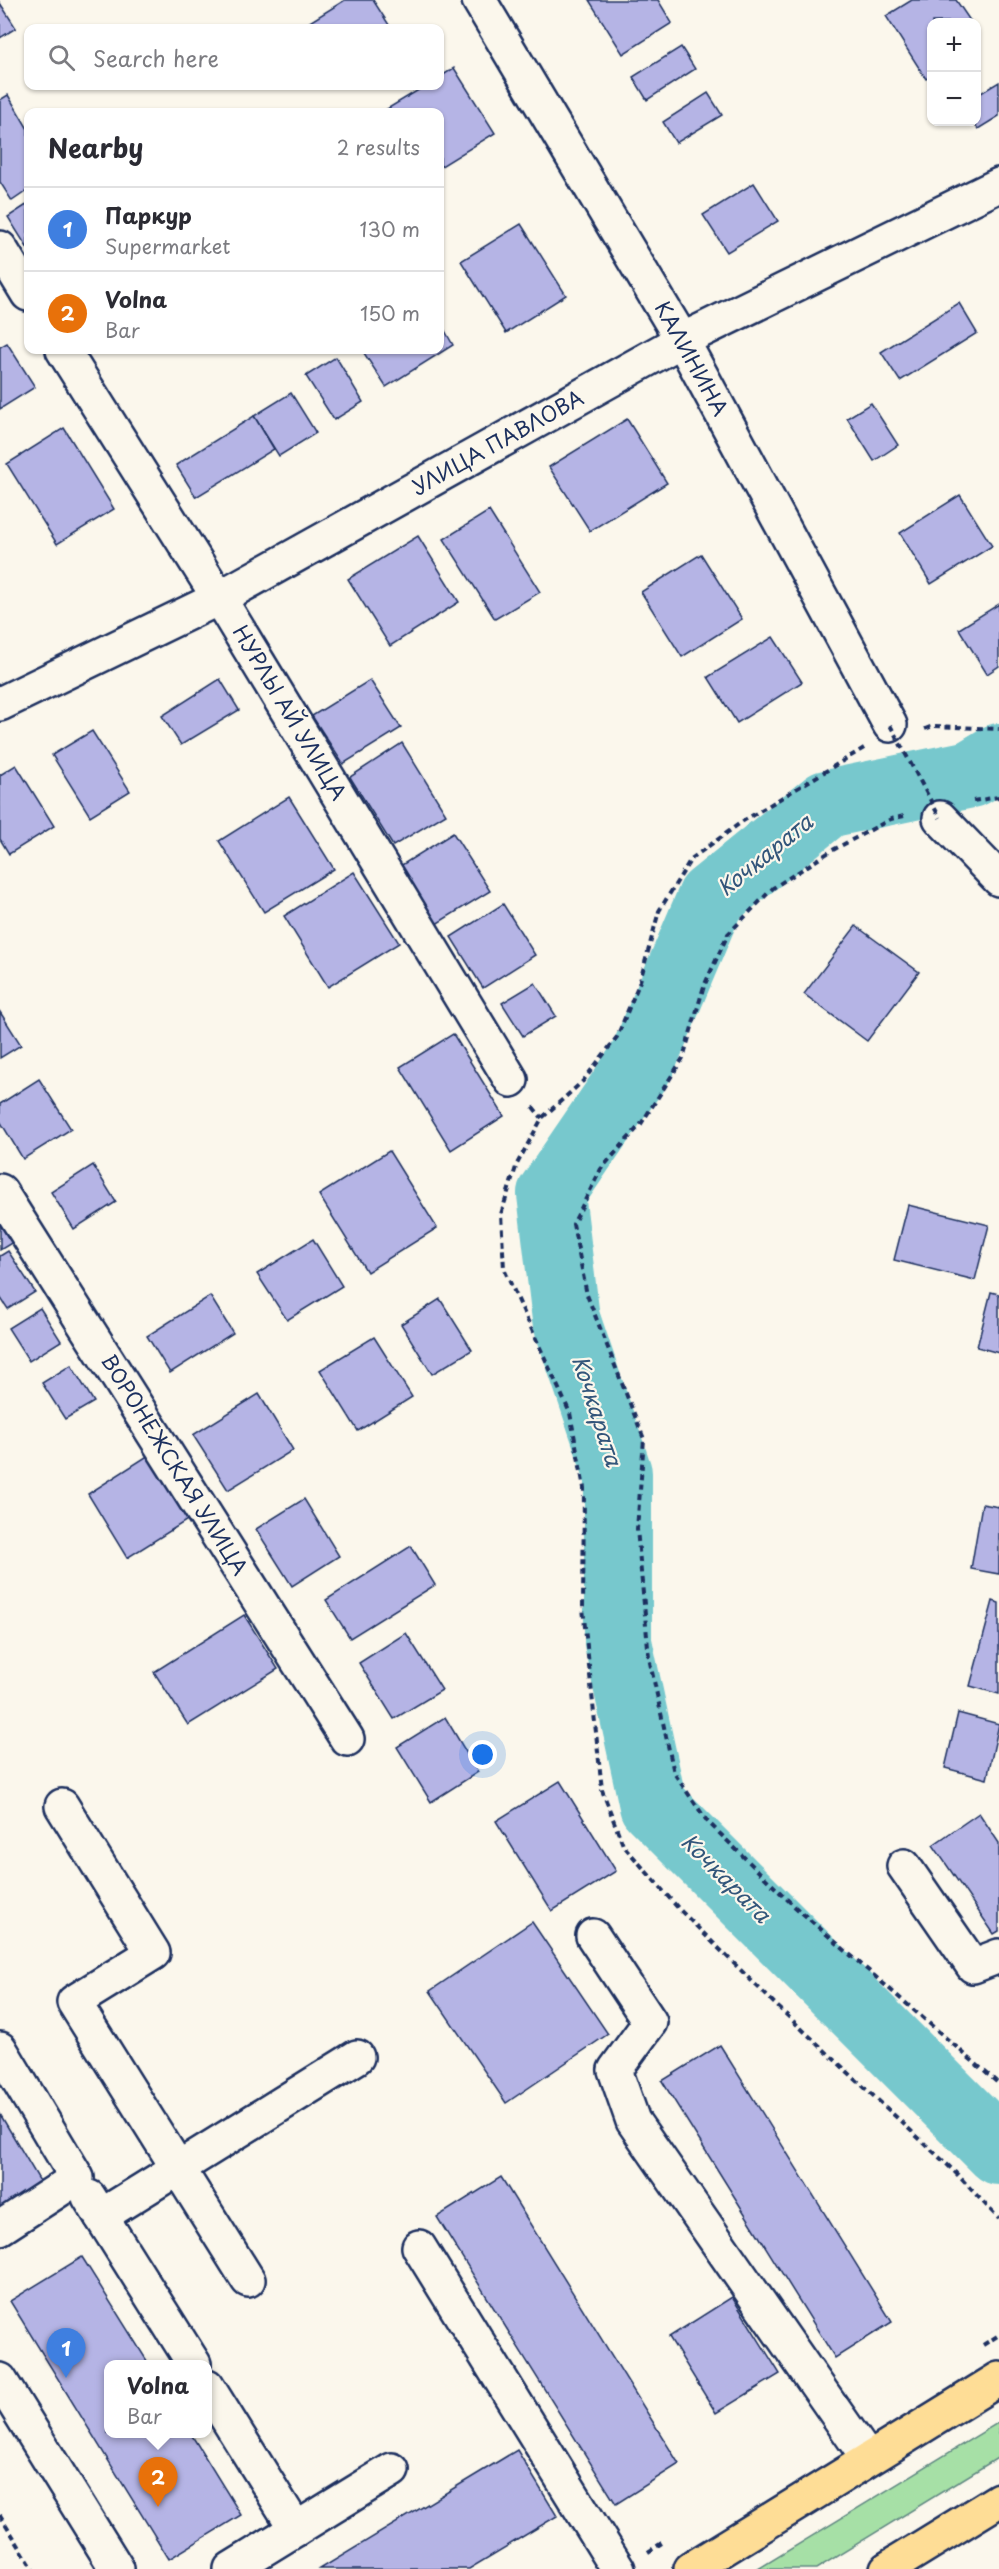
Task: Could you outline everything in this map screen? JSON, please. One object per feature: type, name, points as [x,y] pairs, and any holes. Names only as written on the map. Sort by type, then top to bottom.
[{"type":"main road","points":[[691,2569],[999,2379]]},
{"type":"main road","points":[[887,2569],[999,2500]]},
{"type":"street","name":"КАЛИНИНА","points":[[479,0],[682,340],[888,736]]},
{"type":"street","name":"УЛИЦА ПАВЛОВА","points":[[0,704],[219,598],[682,340],[999,185]]},
{"type":"street","points":[[0,248],[24,287]]},
{"type":"street","name":"НУРЛЫ АЙ УЛИЦА","points":[[66,354],[219,598],[511,1080]]},
{"type":"street","points":[[937,810],[999,879]]},
{"type":"street","name":"ВОРОНЕЖСКАЯ УЛИЦА","points":[[0,1191],[347,1739]]},
{"type":"street","points":[[62,1806],[153,1953],[74,2002],[248,2280]]},
{"type":"street","points":[[904,1866],[973,1966],[999,1956]]},
{"type":"street","points":[[593,1936],[650,2022],[615,2070],[633,2121],[868,2459]]},
{"type":"street","points":[[0,2049],[77,2178],[191,2360]]},
{"type":"street","points":[[101,2216],[357,2057]]},
{"type":"street","points":[[0,2228],[77,2178]]},
{"type":"street","points":[[419,2247],[618,2569]]},
{"type":"street","points":[[0,2380],[117,2569]]},
{"type":"street","points":[[212,2394],[296,2529]]},
{"type":"street","points":[[231,2569],[392,2470]]},
{"type":"path","points":[[923,729],[933,726],[999,729]]},
{"type":"path","points":[[937,810],[888,736],[743,820],[691,859],[659,911],[640,981],[617,1037],[583,1081],[542,1118],[517,1164],[501,1214],[504,1269],[570,1413],[584,1488],[583,1608],[602,1790],[623,1845],[679,1910],[785,2014],[953,2170],[999,2219]]},
{"type":"path","points":[[999,797],[891,819],[831,851],[773,888],[728,934],[704,986],[683,1058],[640,1124],[601,1168],[573,1224],[587,1295],[644,1439],[638,1540],[649,1658],[674,1773],[707,1821],[794,1906],[999,2084]]},
{"type":"path","points":[[0,2515],[33,2569]]},
{"type":"green space","points":[[999,2422],[999,2457],[816,2569],[758,2569]]},
{"type":"building","points":[[345,0],[373,0],[388,24],[306,24]]},
{"type":"building","points":[[589,0],[658,0],[672,23],[623,54]]},
{"type":"building","points":[[912,0],[956,0],[968,18],[927,18],[926,79],[886,16]]},
{"type":"building","points":[[0,3],[16,28],[0,38]]},
{"type":"building","points":[[681,47],[695,69],[647,100],[633,77]]},
{"type":"building","points":[[454,68],[495,133],[444,165],[444,108],[389,108],[418,90],[444,90],[444,74]]},
{"type":"building","points":[[999,82],[999,116],[978,129],[976,126],[981,126],[981,93]]},
{"type":"building","points":[[708,93],[722,115],[676,143],[663,122]]},
{"type":"building","points":[[8,95],[24,122],[24,193],[12,201],[0,182],[0,100]]},
{"type":"building","points":[[754,183],[778,221],[727,252],[703,215]]},
{"type":"building","points":[[24,207],[24,243],[8,217]]},
{"type":"building","points":[[521,224],[566,295],[506,333],[461,261]]},
{"type":"building","points":[[959,303],[977,333],[900,381],[881,352]]},
{"type":"building","points":[[444,329],[453,345],[444,351]]},
{"type":"building","points":[[7,343],[35,387],[0,409],[0,347]]},
{"type":"building","points":[[365,354],[439,354],[386,387]]},
{"type":"building","points":[[336,357],[363,402],[334,420],[306,376]]},
{"type":"building","points":[[291,393],[316,433],[279,456],[254,416]]},
{"type":"building","points":[[871,403],[898,445],[874,461],[847,418]]},
{"type":"building","points":[[254,416],[274,449],[196,497],[176,465]]},
{"type":"building","points":[[627,419],[667,483],[590,531],[549,467]]},
{"type":"building","points":[[64,428],[114,509],[57,544],[7,464]]},
{"type":"building","points":[[960,495],[992,546],[931,584],[900,533]]},
{"type":"building","points":[[489,511],[540,592],[495,619],[444,539]]},
{"type":"building","points":[[418,536],[459,602],[390,646],[348,579]]},
{"type":"building","points":[[701,554],[742,619],[682,657],[641,592]]},
{"type":"building","points":[[999,604],[999,666],[987,674],[959,629]]},
{"type":"building","points":[[773,637],[802,682],[737,723],[708,677]]},
{"type":"building","points":[[220,679],[239,710],[181,745],[162,716]]},
{"type":"building","points":[[370,680],[401,728],[343,764],[312,716]]},
{"type":"building","points":[[92,731],[130,791],[90,816],[52,755]]},
{"type":"building","points":[[402,743],[446,814],[393,846],[350,777]]},
{"type":"building","points":[[16,765],[54,826],[9,854],[0,839],[0,775]]},
{"type":"building","points":[[289,797],[334,869],[264,912],[219,841]]},
{"type":"building","points":[[453,833],[490,891],[428,929],[392,871]]},
{"type":"building","points":[[354,872],[399,943],[328,987],[284,916]]},
{"type":"building","points":[[503,904],[535,955],[483,988],[451,937]]},
{"type":"building","points":[[856,926],[919,972],[867,1041],[804,994]]},
{"type":"building","points":[[535,983],[556,1016],[523,1036],[502,1003]]},
{"type":"building","points":[[0,1012],[21,1045],[0,1058]]},
{"type":"building","points":[[453,1034],[504,1116],[451,1150],[400,1067]]},
{"type":"building","points":[[39,1079],[71,1129],[23,1159],[0,1121],[0,1104]]},
{"type":"building","points":[[389,1151],[437,1228],[367,1272],[319,1195]]},
{"type":"building","points":[[93,1165],[116,1202],[74,1229],[51,1192]]},
{"type":"building","points":[[908,1205],[989,1225],[975,1280],[894,1260]]},
{"type":"building","points":[[0,1222],[13,1242],[0,1250]]},
{"type":"building","points":[[313,1239],[342,1286],[287,1320],[257,1274]]},
{"type":"building","points":[[8,1251],[35,1292],[8,1309],[0,1297],[0,1256]]},
{"type":"building","points":[[991,1292],[999,1294],[999,1353],[977,1347]]},
{"type":"building","points":[[210,1296],[233,1333],[170,1373],[147,1336]]},
{"type":"building","points":[[440,1299],[472,1350],[432,1374],[401,1324]]},
{"type":"building","points":[[40,1308],[61,1341],[29,1361],[8,1328]]},
{"type":"building","points":[[374,1337],[412,1397],[358,1431],[320,1370]]},
{"type":"building","points":[[71,1365],[94,1402],[65,1419],[42,1383]]},
{"type":"building","points":[[259,1394],[293,1450],[228,1490],[193,1435]]},
{"type":"building","points":[[149,1455],[189,1519],[127,1558],[88,1494]]},
{"type":"building","points":[[304,1499],[339,1556],[292,1586],[256,1529]]},
{"type":"building","points":[[982,1504],[999,1507],[999,1574],[971,1569]]},
{"type":"building","points":[[411,1546],[435,1585],[350,1638],[326,1600]]},
{"type":"building","points":[[993,1601],[999,1603],[999,1694],[970,1686]]},
{"type":"building","points":[[244,1615],[278,1669],[188,1725],[154,1672]]},
{"type":"building","points":[[406,1633],[442,1690],[394,1719],[359,1663]]},
{"type":"building","points":[[958,1713],[999,1724],[987,1779],[945,1768]]},
{"type":"building","points":[[445,1717],[478,1772],[431,1802],[397,1747]]},
{"type":"building","points":[[560,1781],[616,1871],[552,1911],[496,1821]]},
{"type":"building","points":[[979,1813],[999,1843],[999,1931],[994,1934],[933,1845]]},
{"type":"building","points":[[532,1922],[608,2034],[506,2103],[430,1991]]},
{"type":"building","points":[[720,2045],[892,2322],[835,2358],[662,2081]]},
{"type":"building","points":[[0,2114],[44,2188],[0,2214]]},
{"type":"building","points":[[501,2177],[679,2464],[616,2504],[437,2217]]},
{"type":"building","points":[[82,2257],[146,2360],[104,2360],[104,2438],[193,2438],[241,2515],[169,2559],[10,2301]]},
{"type":"building","points":[[732,2297],[780,2374],[716,2413],[669,2337]]},
{"type":"building","points":[[517,2450],[557,2516],[469,2569],[320,2569]]},
{"type":"waterway","name":"Кочкарата","points":[[999,757],[971,774],[827,804],[711,898],[642,1061],[551,1194],[566,1319],[618,1473],[618,1642],[653,1805],[999,2151]]},
{"type":"place","name":"Паркур","points":[[66,2378]]},
{"type":"place","name":"Volna","points":[[158,2507]]}]
